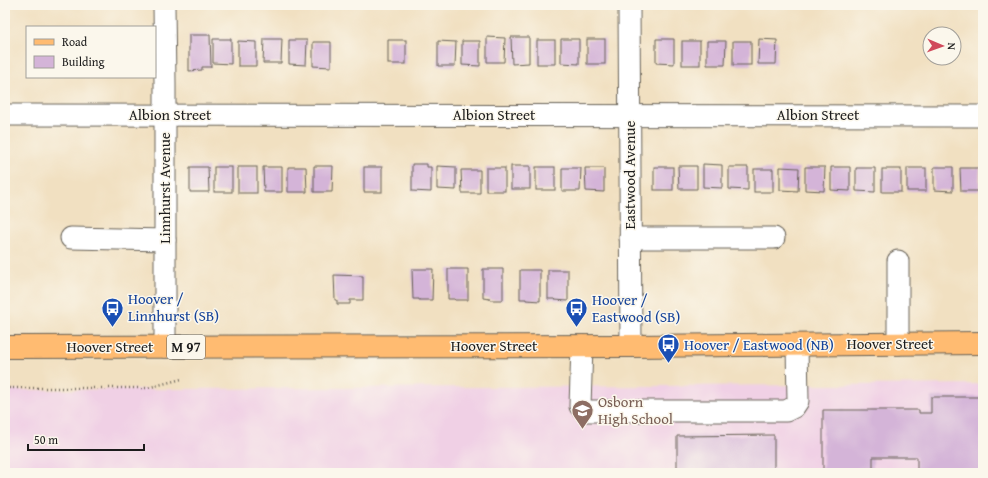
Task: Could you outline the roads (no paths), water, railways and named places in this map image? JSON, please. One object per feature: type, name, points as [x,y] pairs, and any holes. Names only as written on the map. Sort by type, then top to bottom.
[{"type":"main road","name":"Hoover Street","points":[[5,347],[631,346],[983,343]]},
{"type":"street","name":"Linnhurst Avenue","points":[[164,5],[165,347]]},
{"type":"street","name":"Eastwood Avenue","points":[[629,5],[631,346]]},
{"type":"street","name":"Albion Street","points":[[5,114],[983,116]]},
{"type":"street","points":[[71,238],[165,240]]},
{"type":"street","points":[[630,238],[774,238]]},
{"type":"street","points":[[898,261],[898,344]]},
{"type":"street","points":[[582,346],[580,406],[586,411],[786,412],[794,407],[798,401],[797,345]]},
{"type":"place","name":"Hoover / Linnhurst (SB)","points":[[112,328]]},
{"type":"place","name":"Hoover / Eastwood (SB)","points":[[577,328]]},
{"type":"place","name":"Hoover / Eastwood (NB)","points":[[669,364]]},
{"type":"place","name":"Osborn High School","points":[[583,430]]}]
